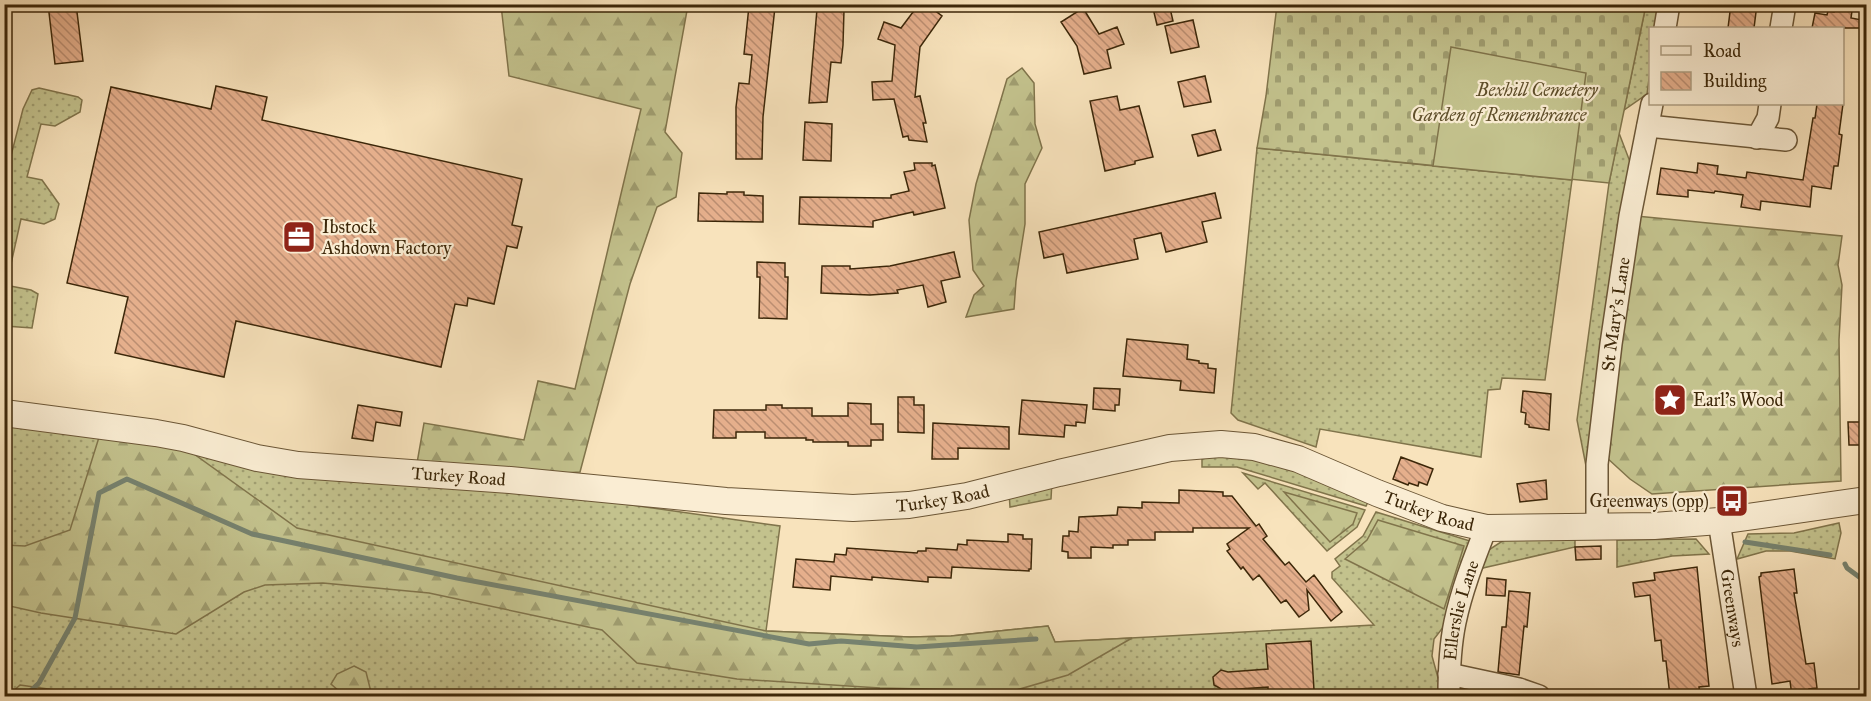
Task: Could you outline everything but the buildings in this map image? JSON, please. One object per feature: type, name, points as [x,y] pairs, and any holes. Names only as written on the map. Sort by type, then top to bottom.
[{"type":"street","points":[[1665,27],[1669,4]]},
{"type":"street","points":[[1781,27],[1785,4]]},
{"type":"street","name":"St Mary's Lane","points":[[1597,526],[1597,464],[1611,344],[1630,216],[1652,105]]},
{"type":"street","points":[[1757,138],[1768,118],[1770,105]]},
{"type":"street","points":[[1648,126],[1786,140]]},
{"type":"street","name":"Turkey Road","points":[[4,413],[156,433],[257,458],[298,465],[510,480],[726,501],[853,508],[909,505],[967,496],[1170,448],[1221,444],[1254,447],[1298,459],[1442,518],[1486,528],[1654,526],[1719,520],[1866,500]]},
{"type":"street","name":"Greenways","points":[[1719,520],[1746,696]]},
{"type":"street","name":"Ellerslie Lane","points":[[1449,696],[1455,622],[1468,576],[1486,528]]},
{"type":"street","points":[[1449,674],[1519,689],[1539,696]]},
{"type":"green space","points":[[501,5],[688,5],[665,132],[682,153],[676,197],[657,207],[630,284],[580,472],[548,474],[417,463],[424,423],[524,440],[538,381],[575,389],[641,109],[509,76]]},
{"type":"green space","name":"Bexhill Cemetery","points":[[1277,5],[1646,5],[1609,183],[1257,148]]},
{"type":"green space","points":[[1646,5],[1661,5],[1657,27],[1649,27],[1647,94],[1624,110]]},
{"type":"green space","name":"Garden of Remembrance","points":[[1451,47],[1586,73],[1572,180],[1433,166]]},
{"type":"green space","points":[[1022,68],[1034,83],[1035,124],[1042,148],[1025,184],[1025,224],[1014,309],[966,317],[974,295],[984,286],[973,270],[969,220],[976,184],[1007,79]]},
{"type":"green space","points":[[39,88],[78,97],[82,100],[80,112],[55,126],[41,124],[27,177],[42,180],[59,204],[55,219],[44,224],[21,219],[11,264],[5,263],[5,179],[23,109],[32,90]]},
{"type":"green space","points":[[1619,133],[1632,167],[1587,471],[1577,420],[1609,183]]},
{"type":"green space","points":[[1257,148],[1572,180],[1545,380],[1502,378],[1500,389],[1488,390],[1481,457],[1320,429],[1316,447],[1238,420],[1231,413]]},
{"type":"green space","points":[[1636,216],[1842,236],[1838,265],[1842,285],[1839,340],[1841,481],[1652,494],[1630,479],[1606,457]]},
{"type":"green space","points":[[5,285],[31,290],[38,294],[32,328],[5,326]]},
{"type":"green space","points":[[4,422],[456,488],[596,500],[780,526],[766,631],[910,637],[951,636],[1048,626],[1055,642],[1374,625],[1332,578],[1332,572],[1340,566],[1335,559],[1363,536],[1376,512],[1470,541],[1448,621],[1434,639],[1432,656],[1443,696],[5,696]]},
{"type":"green space","points":[[100,434],[180,444],[297,528],[766,631],[910,637],[951,636],[1048,626],[1055,642],[1132,638],[1068,675],[1013,691],[880,688],[737,679],[637,663],[602,630],[429,593],[323,583],[265,585],[244,592],[176,634],[41,613],[5,605],[5,545],[25,546],[70,530]]},
{"type":"green space","points":[[1202,453],[1238,453],[1297,466],[1368,502],[1366,506],[1237,467],[1202,467]]},
{"type":"green space","points":[[1243,473],[1365,510],[1357,527],[1327,551],[1265,483],[1258,489]]},
{"type":"green space","points":[[1052,481],[1051,499],[1010,507],[1009,492]]},
{"type":"green space","points":[[1284,492],[1357,513],[1353,524],[1330,542]]},
{"type":"green space","points":[[1378,520],[1464,546],[1444,609],[1345,559],[1367,540]]},
{"type":"green space","points":[[1839,523],[1841,533],[1835,559],[1790,551],[1766,551],[1737,559],[1748,534],[1794,533]]},
{"type":"green space","points":[[1558,535],[1575,540],[1575,547],[1483,568],[1477,574],[1484,553],[1504,540]]},
{"type":"green space","points":[[1696,539],[1709,554],[1672,556],[1617,567],[1617,540]]},
{"type":"green space","points":[[354,666],[366,672],[372,696],[339,696],[339,691],[331,684],[337,674]]},
{"type":"green space","points":[[20,685],[83,694],[87,696],[8,696]]},
{"type":"waterway","points":[[25,696],[39,683],[75,618],[99,493],[127,479],[252,534],[457,578],[809,644],[841,641],[917,647],[1036,639]]},
{"type":"waterway","points":[[1745,542],[1830,555]]},
{"type":"waterway","points":[[1845,564],[1866,582]]},
{"type":"place","name":"Ibstock Ashdown Factory","points":[[299,237]]},
{"type":"place","name":"Earl's Wood","points":[[1670,400]]},
{"type":"place","name":"Greenways (opp)","points":[[1732,501]]}]
